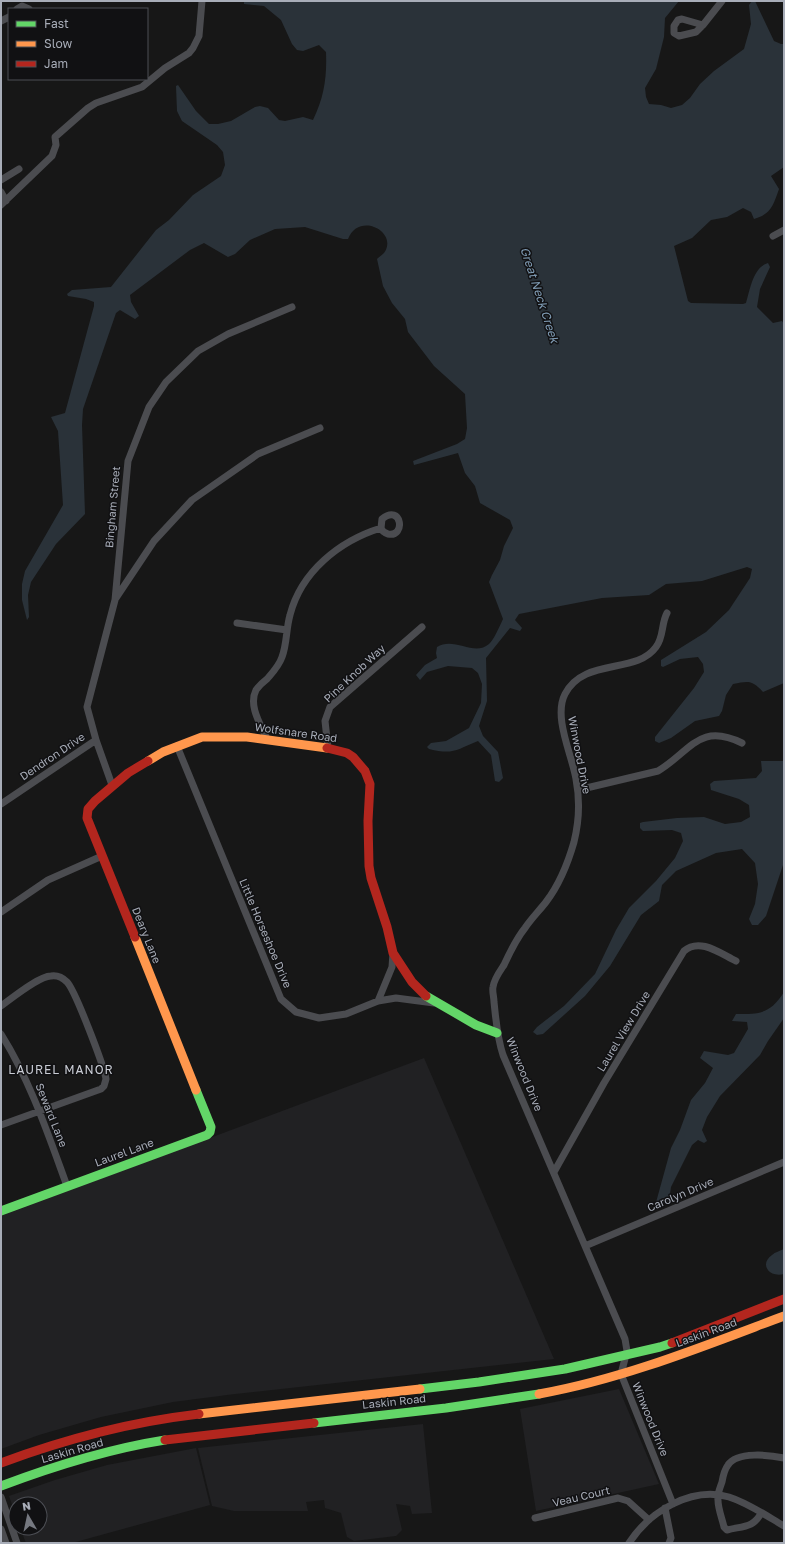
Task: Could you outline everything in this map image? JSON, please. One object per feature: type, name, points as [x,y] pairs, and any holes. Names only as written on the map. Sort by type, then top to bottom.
[{"type":"main road","name":"Wolfsnare Road","points":[[102,795],[112,785],[147,761],[176,746],[210,736],[267,739],[328,748],[347,753],[353,757],[369,778],[369,866],[371,878],[387,927],[393,953],[418,990],[436,1003],[476,1025],[497,1033]]},
{"type":"main road","name":"Deary Lane","points":[[102,795],[90,806],[87,813],[89,824],[196,1088]]},
{"type":"main road","name":"Laurel Lane","points":[[1,1210],[207,1135],[210,1132],[211,1127],[196,1088]]},
{"type":"main road","name":"Laskin Road","points":[[1,1463],[36,1450],[86,1436],[156,1420],[500,1379],[565,1369],[660,1347],[784,1299]]},
{"type":"main road","name":"Laskin Road","points":[[1,1486],[77,1460],[151,1442],[511,1399],[540,1394],[621,1374],[784,1316]]},
{"type":"street","points":[[3,203],[52,156],[56,145],[55,137],[88,108],[97,103],[142,87],[165,68],[189,53],[197,42],[199,36],[202,1]]},
{"type":"street","points":[[702,25],[722,1]]},
{"type":"street","points":[[1,180],[18,169]]},
{"type":"street","points":[[1,192],[3,203]]},
{"type":"street","points":[[773,236],[784,230]]},
{"type":"street","name":"Bingham Street","points":[[112,785],[96,740],[87,707],[115,600],[128,461],[149,407],[166,382],[198,351],[228,334],[292,307]]},
{"type":"street","points":[[115,600],[154,541],[192,500],[258,454],[320,428]]},
{"type":"street","points":[[267,739],[254,710],[254,697],[258,688],[274,672],[282,659],[287,630],[296,598],[314,569],[326,558],[351,540],[381,528]]},
{"type":"street","name":"Winwood Drive","points":[[667,613],[663,622],[659,642],[653,651],[636,660],[606,667],[586,674],[572,683],[564,695],[561,703],[561,720],[578,790],[578,817],[576,834],[564,871],[546,901],[524,928],[493,987],[497,1033],[503,1055],[624,1339],[626,1355],[621,1374],[673,1504]]},
{"type":"street","points":[[237,623],[287,630]]},
{"type":"street","name":"Pine Knob Way","points":[[328,748],[325,722],[330,707],[422,627]]},
{"type":"street","points":[[578,790],[658,771],[669,764],[695,742],[708,736],[724,736],[742,743]]},
{"type":"street","name":"Dendron Drive","points":[[1,804],[96,740]]},
{"type":"street","name":"Little Horseshoe Drive","points":[[176,746],[281,999],[296,1012],[319,1018],[346,1014],[378,1001],[396,998],[436,1003]]},
{"type":"street","points":[[1,912],[48,880],[102,856]]},
{"type":"street","name":"Laurel View Drive","points":[[554,1172],[604,1083],[684,951],[692,946],[701,945],[736,961]]},
{"type":"street","points":[[378,1001],[392,967],[393,953]]},
{"type":"street","points":[[1,1006],[42,978],[48,976],[63,978],[68,982],[90,1032],[106,1074],[104,1086],[101,1089],[1,1125]]},
{"type":"street","name":"Seward Lane","points":[[1,1034],[19,1064],[39,1111],[67,1186]]},
{"type":"street","name":"Carolyn Drive","points":[[584,1246],[784,1162]]},
{"type":"street","points":[[761,1513],[758,1519],[752,1524],[725,1529],[718,1501],[718,1495],[726,1468],[732,1460],[752,1456],[774,1456],[784,1458]]},
{"type":"street","points":[[629,1543],[649,1520],[665,1508],[699,1496],[718,1495],[737,1500],[784,1526]]},
{"type":"street","points":[[1,1497],[17,1543]]},
{"type":"street","name":"Veau Court","points":[[535,1518],[618,1498],[628,1501],[649,1520]]},
{"type":"street","points":[[665,1508],[671,1538],[669,1543]]},
{"type":"street","points":[[1,1529],[6,1543]]},
{"type":"shaded area","points":[[424,1058],[554,1359],[173,1402],[101,1417],[39,1435],[1,1449],[1,1216]]},
{"type":"shaded area","points":[[619,1389],[659,1484],[536,1511],[520,1409]]},
{"type":"shaded area","points":[[423,1424],[432,1513],[412,1514],[410,1506],[396,1504],[402,1530],[396,1536],[354,1541],[347,1537],[341,1513],[325,1508],[324,1500],[306,1502],[308,1511],[234,1511],[212,1506],[198,1448]]},
{"type":"shaded area","points":[[196,1448],[210,1505],[72,1543],[26,1543],[23,1536],[48,1536],[48,1496],[9,1496],[55,1480],[107,1465]]},
{"type":"water","name":"Great Neck Creek","points":[[244,1],[679,1],[665,18],[664,37],[656,69],[645,88],[646,97],[649,104],[671,108],[682,105],[690,98],[700,84],[714,71],[744,49],[751,24],[749,5],[752,1],[755,1],[774,41],[784,44],[784,167],[771,176],[779,189],[773,205],[764,215],[754,219],[751,212],[743,208],[727,217],[711,220],[692,238],[674,246],[688,301],[691,303],[746,303],[753,280],[759,269],[768,263],[770,267],[760,289],[757,307],[773,323],[782,321],[784,324],[784,683],[763,692],[756,685],[750,682],[733,684],[726,695],[722,711],[719,716],[695,721],[671,738],[659,743],[655,741],[655,737],[694,688],[704,672],[703,664],[698,657],[680,659],[663,667],[661,666],[661,660],[706,632],[729,610],[750,578],[752,569],[747,567],[702,581],[666,584],[649,595],[602,598],[519,614],[515,620],[522,628],[520,631],[510,628],[486,658],[487,701],[479,726],[483,736],[498,752],[503,778],[499,782],[495,781],[491,755],[478,741],[454,751],[437,751],[427,747],[431,743],[446,741],[469,728],[481,703],[482,684],[478,673],[472,668],[448,666],[427,672],[420,680],[416,675],[425,665],[437,658],[437,647],[444,644],[450,644],[477,648],[489,644],[493,639],[503,619],[489,582],[513,528],[510,520],[480,503],[475,486],[465,473],[458,453],[414,465],[413,461],[457,444],[465,439],[467,428],[465,394],[434,366],[408,332],[405,319],[392,303],[383,286],[377,259],[384,253],[387,245],[386,238],[382,232],[376,228],[368,226],[360,226],[353,231],[348,239],[343,239],[305,227],[275,229],[250,240],[235,254],[228,257],[204,243],[190,250],[130,295],[131,302],[139,316],[135,319],[120,310],[116,313],[83,409],[82,425],[85,514],[56,544],[31,582],[28,595],[29,617],[27,620],[22,600],[22,584],[25,571],[63,505],[58,431],[51,417],[65,413],[94,306],[94,302],[68,296],[67,294],[72,290],[111,287],[156,230],[169,220],[193,195],[221,176],[225,165],[223,152],[217,145],[182,121],[177,111],[176,86],[178,85],[196,111],[209,124],[218,124],[231,121],[255,107],[260,106],[268,108],[279,120],[285,121],[303,117],[313,120],[320,103],[325,79],[326,52],[319,45],[303,51],[297,50],[292,44],[281,20],[264,6],[244,4]]},
{"type":"water","points":[[761,761],[784,761],[784,862],[766,916],[758,925],[752,925],[749,919],[755,904],[758,884],[755,863],[742,849],[716,853],[676,871],[662,885],[659,901],[641,915],[610,966],[585,996],[543,1034],[537,1035],[533,1032],[537,1027],[564,1006],[595,974],[616,930],[629,908],[656,881],[675,858],[683,841],[681,833],[672,830],[643,831],[640,828],[640,823],[677,818],[704,817],[725,824],[741,822],[750,817],[749,805],[739,799],[711,790],[710,784],[714,781],[756,778],[762,771]]},
{"type":"water","points":[[784,992],[784,1018],[760,1055],[720,1096],[707,1117],[702,1130],[707,1141],[704,1143],[698,1140],[692,1145],[671,1187],[669,1201],[655,1206],[671,1148],[680,1130],[691,1100],[705,1083],[713,1068],[700,1058],[704,1051],[728,1055],[734,1053],[748,1029],[747,1022],[732,1021],[736,1014],[752,1014],[769,1009]]},
{"type":"water","points":[[784,1249],[784,1274],[779,1275],[770,1272],[766,1266],[766,1262],[775,1253]]},
{"type":"traffic: fast","points":[[426,996],[476,1025],[497,1033]]},
{"type":"traffic: fast","points":[[1,1211],[207,1135],[210,1132],[211,1127],[196,1090]]},
{"type":"traffic: fast","points":[[420,1389],[565,1369],[672,1343]]},
{"type":"traffic: fast","points":[[314,1423],[446,1408],[539,1394]]},
{"type":"traffic: fast","points":[[1,1486],[102,1453],[165,1440]]},
{"type":"traffic: slow","points":[[148,761],[163,752],[202,737],[247,737],[327,748]]},
{"type":"traffic: slow","points":[[135,937],[196,1090]]},
{"type":"traffic: slow","points":[[539,1394],[570,1388],[632,1371],[784,1316]]},
{"type":"traffic: slow","points":[[199,1414],[420,1389]]},
{"type":"traffic: jam","points":[[327,748],[347,753],[353,757],[365,771],[370,784],[368,821],[369,866],[371,878],[387,927],[393,953],[412,982],[426,996]]},
{"type":"traffic: jam","points":[[135,937],[87,818],[88,809],[95,801],[128,773],[148,761]]},
{"type":"traffic: jam","points":[[672,1343],[784,1299]]},
{"type":"traffic: jam","points":[[1,1463],[49,1446],[98,1432],[174,1417],[199,1414]]},
{"type":"traffic: jam","points":[[165,1440],[314,1423]]},
{"type":"district","name":"LAUREL MANOR","points":[[61,1069]]}]
